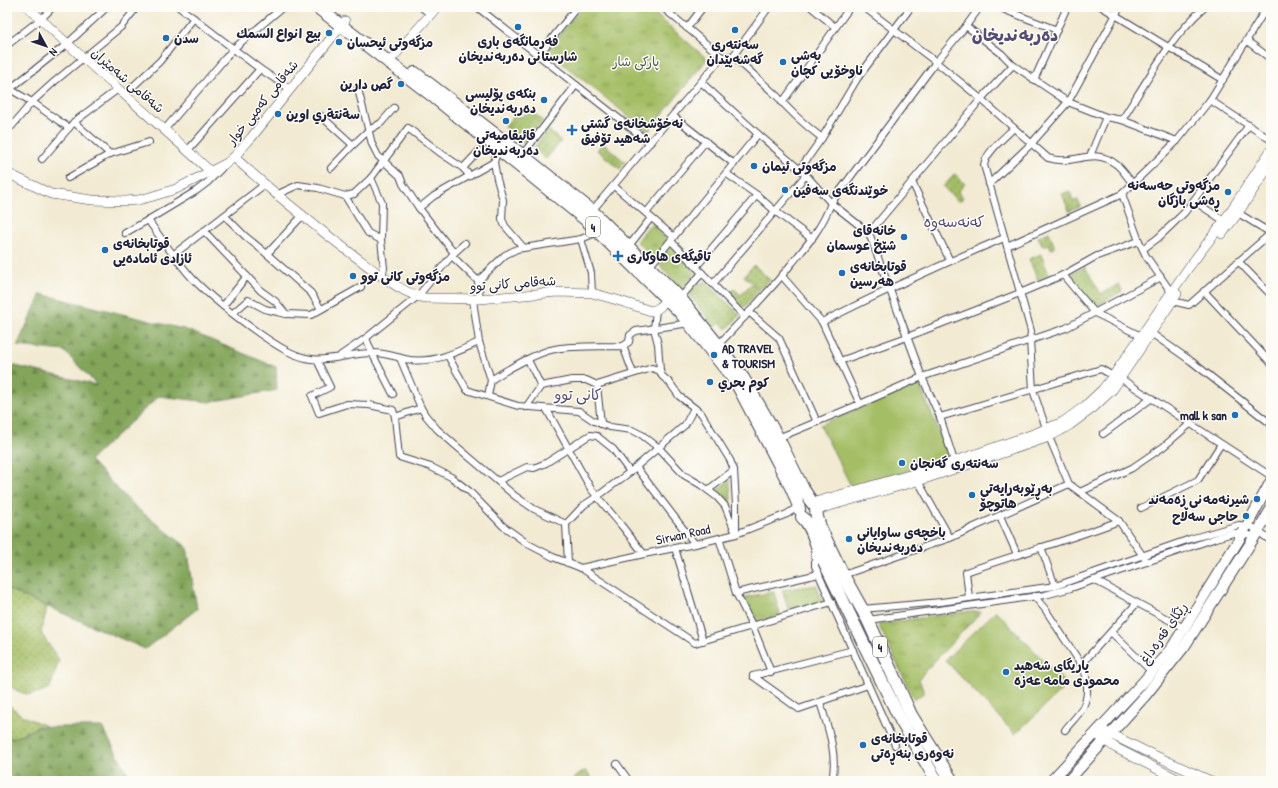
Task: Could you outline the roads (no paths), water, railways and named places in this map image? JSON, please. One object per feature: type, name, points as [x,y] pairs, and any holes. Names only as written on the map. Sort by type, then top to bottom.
[{"type":"highway","name":"4","points":[[317,7],[394,56],[522,155],[588,215],[598,232],[690,323],[736,382],[792,489],[818,521],[865,615],[911,716],[952,781]]},
{"type":"highway","name":"4","points":[[326,7],[343,23],[498,149],[588,215],[628,247],[680,298],[718,345],[742,378],[778,438],[803,489],[807,509],[806,520],[818,549],[900,721],[937,781]]},
{"type":"main road","name":"ڕێگای قەرەداغ","points":[[1051,781],[1152,672],[1173,646],[1245,529],[1271,481]]},
{"type":"main road","name":"ڕێگای قەرەداغ","points":[[1068,781],[1145,696],[1184,647],[1263,537],[1271,509]]},
{"type":"street","name":"شەقامی شەمێران","points":[[28,7],[67,44],[165,129],[211,172]]},
{"type":"street","points":[[7,45],[53,7]]},
{"type":"street","points":[[69,128],[32,102],[8,90],[67,44],[107,7]]},
{"type":"street","points":[[12,126],[32,102],[121,27],[137,7]]},
{"type":"street","points":[[179,7],[260,69],[290,89]]},
{"type":"street","points":[[165,129],[233,49],[284,7]]},
{"type":"street","points":[[421,7],[431,15]]},
{"type":"street","points":[[394,56],[437,7]]},
{"type":"street","points":[[476,7],[650,143]]},
{"type":"street","points":[[538,56],[577,7]]},
{"type":"street","points":[[662,7],[722,57],[733,56],[777,96],[782,103],[805,125],[822,138]]},
{"type":"street","points":[[687,28],[703,7]]},
{"type":"street","points":[[733,56],[769,7]]},
{"type":"street","points":[[811,7],[835,27]]},
{"type":"street","points":[[782,103],[850,7]]},
{"type":"street","points":[[864,7],[936,62],[1048,158],[1058,161],[1068,161],[1090,156],[1101,156],[1114,162],[1133,184]]},
{"type":"street","points":[[800,169],[822,138],[857,79],[911,7]]},
{"type":"street","points":[[718,345],[782,276],[812,239],[827,215],[831,203],[936,62],[980,7]]},
{"type":"street","points":[[999,7],[1011,10],[1057,30]]},
{"type":"street","points":[[1034,80],[1067,7]]},
{"type":"street","points":[[1102,7],[1116,14],[1223,80]]},
{"type":"street","points":[[989,184],[1031,144],[1068,102],[1120,7]]},
{"type":"street","points":[[1007,246],[1122,194],[1133,184],[1177,141],[1210,100],[1267,7]]},
{"type":"street","points":[[1122,120],[1169,47],[1201,8]]},
{"type":"street","points":[[42,159],[74,122],[121,92],[160,61],[194,18]]},
{"type":"street","name":"شەقامی کەمپی خوار","points":[[7,173],[51,194],[92,200],[138,200],[176,189],[211,172],[230,160],[251,138],[343,23]]},
{"type":"street","points":[[966,26],[1034,80],[1068,102],[1106,117],[1122,120],[1177,141]]},
{"type":"street","points":[[1247,41],[1271,59]]},
{"type":"street","points":[[588,215],[702,83],[722,57]]},
{"type":"street","points":[[868,233],[981,99],[1014,65]]},
{"type":"street","points":[[188,150],[260,69]]},
{"type":"street","points":[[702,83],[758,134],[800,169],[831,203],[868,233],[890,288],[922,377],[940,416],[954,461]]},
{"type":"street","points":[[522,155],[576,86]]},
{"type":"street","points":[[358,89],[372,144],[378,156],[400,176],[403,184],[453,255],[478,281]]},
{"type":"street","points":[[1210,100],[1271,140]]},
{"type":"street","points":[[331,168],[369,130],[381,123],[394,108]]},
{"type":"street","points":[[321,116],[353,145]]},
{"type":"street","points":[[673,116],[734,164]]},
{"type":"street","points":[[1090,156],[1106,117]]},
{"type":"street","points":[[74,122],[110,154]]},
{"type":"street","points":[[1143,249],[1158,238],[1194,201],[1248,125]]},
{"type":"street","points":[[276,195],[298,185],[318,188],[345,196],[354,194],[371,178],[408,128],[463,168],[470,176]]},
{"type":"street","points":[[1014,128],[990,153],[985,161],[985,169],[1031,330],[1030,340],[1034,390],[1048,433],[1069,484],[1119,521],[1147,562]]},
{"type":"street","points":[[649,267],[727,174],[758,134]]},
{"type":"street","points":[[628,247],[648,215],[706,141]]},
{"type":"street","points":[[68,178],[110,154],[149,142]]},
{"type":"street","points":[[498,149],[494,162],[497,180],[503,200],[502,219],[505,226],[523,247]]},
{"type":"street","points":[[463,168],[479,151]]},
{"type":"street","points":[[1117,377],[1141,336],[1238,213],[1270,155]]},
{"type":"street","points":[[807,509],[826,507],[918,481],[992,457],[1048,433],[1085,406],[1117,377],[1150,333],[1172,296],[1270,155]]},
{"type":"street","points":[[125,233],[196,191],[208,182],[230,160]]},
{"type":"street","name":"شەقامی کانی توو","points":[[230,160],[382,277],[417,297],[476,300],[557,292],[592,293],[651,311],[656,310]]},
{"type":"street","points":[[420,208],[434,196],[494,162]]},
{"type":"street","points":[[727,174],[757,195],[775,212],[812,239]]},
{"type":"street","points":[[713,284],[806,175]]},
{"type":"street","points":[[371,178],[382,203],[381,240],[384,268],[382,277]]},
{"type":"street","points":[[912,182],[950,261]]},
{"type":"street","points":[[173,255],[264,185]]},
{"type":"street","points":[[614,186],[648,215],[713,284],[747,314],[779,338],[818,422]]},
{"type":"street","points":[[1122,194],[1143,249],[1172,296],[1189,305],[1271,233],[1238,213]]},
{"type":"street","points":[[696,267],[757,195]]},
{"type":"street","points":[[345,196],[368,233],[381,240]]},
{"type":"street","points":[[1194,201],[1224,221]]},
{"type":"street","points":[[225,216],[245,236],[311,293],[321,309]]},
{"type":"street","points":[[267,254],[302,216]]},
{"type":"street","points":[[148,220],[173,255],[193,278],[223,306],[266,338],[290,353],[317,360],[372,353],[416,361],[448,356],[479,342]]},
{"type":"street","points":[[204,231],[261,291],[275,301],[286,314]]},
{"type":"street","points":[[488,396],[491,380],[479,342],[476,300],[478,281],[505,255],[517,249],[581,239],[598,232]]},
{"type":"street","points":[[822,322],[890,288],[1004,238]]},
{"type":"street","points":[[581,239],[591,273],[592,293]]},
{"type":"street","points":[[840,361],[907,338],[1020,293],[1062,276],[1097,256],[1139,241]]},
{"type":"street","points":[[340,356],[366,338],[417,297],[465,243]]},
{"type":"street","points":[[1238,261],[1270,292]]},
{"type":"street","points":[[680,298],[702,273]]},
{"type":"street","points":[[223,306],[247,276]]},
{"type":"street","points":[[782,276],[822,322],[860,404]]},
{"type":"street","points":[[1062,276],[1096,313],[1141,336]]},
{"type":"street","points":[[778,438],[922,377],[1066,328],[1161,277]]},
{"type":"street","points":[[233,313],[248,300],[265,308],[286,314],[311,315],[361,287]]},
{"type":"street","points":[[1204,291],[1271,362]]},
{"type":"street","points":[[666,298],[661,306],[656,310],[654,329],[658,344],[660,371],[662,376],[670,383],[679,396],[701,413],[730,460],[734,470],[736,534]]},
{"type":"street","points":[[491,380],[538,354],[553,349],[571,347],[623,346],[629,342],[630,335],[636,331],[690,323]]},
{"type":"street","points":[[1150,333],[1191,361],[1271,424]]},
{"type":"street","points":[[366,338],[393,394]]},
{"type":"street","points":[[623,346],[633,373]]},
{"type":"street","points":[[448,356],[467,390],[518,406],[547,410],[579,411],[601,424],[610,427],[632,430],[642,435],[659,448],[684,475],[717,497],[724,506],[736,534]]},
{"type":"street","points":[[400,358],[421,408],[437,429],[515,496],[534,509],[566,524]]},
{"type":"street","points":[[317,360],[330,387],[312,396],[319,413],[347,404],[369,405],[393,410],[399,457],[431,467],[451,477],[469,491],[503,526],[528,544],[553,557],[581,568],[695,643],[753,627],[832,602]]},
{"type":"street","points":[[528,360],[542,386]]},
{"type":"street","points":[[526,407],[542,386],[572,380],[586,380],[597,385],[652,368],[660,371]]},
{"type":"street","points":[[940,416],[1101,370],[1117,377],[1152,398],[1271,476]]},
{"type":"street","points":[[597,385],[601,424]]},
{"type":"street","points":[[1103,434],[1152,398]]},
{"type":"street","points":[[395,417],[421,408]]},
{"type":"street","points":[[568,563],[566,524],[584,505],[630,472],[686,425],[694,408]]},
{"type":"street","points":[[547,410],[591,489],[644,554]]},
{"type":"street","points":[[1080,492],[1132,468],[1163,447],[1190,424]]},
{"type":"street","points":[[807,509],[822,500],[1048,433]]},
{"type":"street","points":[[498,481],[527,467],[534,468],[546,463],[590,435],[597,436],[613,450],[630,472]]},
{"type":"street","points":[[1141,508],[1198,480],[1221,444]]},
{"type":"street","points":[[636,467],[695,544]]},
{"type":"street","points":[[708,490],[734,470]]},
{"type":"street","points":[[918,481],[950,538]]},
{"type":"street","points":[[844,575],[950,538],[1069,484]]},
{"type":"street","name":"Sirwan Road","points":[[581,568],[736,534],[787,514],[807,509]]},
{"type":"street","points":[[1000,516],[1017,554]]},
{"type":"street","points":[[969,598],[966,572],[1017,554],[1084,534],[1119,521]]},
{"type":"street","points":[[865,615],[1055,586],[1217,531],[1239,525],[1263,537]]},
{"type":"street","points":[[865,615],[1034,596],[1071,588],[1219,536],[1245,529],[1263,537]]},
{"type":"street","points":[[719,538],[736,593],[753,627],[771,672]]},
{"type":"street","points":[[1041,547],[1055,586]]},
{"type":"street","points":[[675,548],[703,641]]},
{"type":"street","points":[[818,549],[815,553],[814,561],[819,574],[895,745]]},
{"type":"street","points":[[736,593],[819,574]]},
{"type":"street","points":[[1094,580],[1184,628]]},
{"type":"street","points":[[1034,596],[1045,609],[1086,674],[1087,692],[1083,708],[1065,730]]},
{"type":"street","points":[[1083,667],[1087,658],[1137,603]]},
{"type":"street","points":[[1111,632],[1152,672]]},
{"type":"street","points":[[853,650],[753,676],[799,709],[868,685]]},
{"type":"street","points":[[820,702],[834,751],[834,772],[832,781]]},
{"type":"street","points":[[1098,731],[1140,761],[1181,781]]},
{"type":"street","points":[[1108,737],[1145,751],[1210,781]]},
{"type":"street","points":[[1140,761],[1145,751]]},
{"type":"street","points":[[617,764],[630,781]]},
{"type":"place","name":"فەرمانگەی باری شارستانی دەربەندیخان","points":[[518,27]]},
{"type":"place","name":"سەنتەری گەشەپێدان","points":[[735,30]]},
{"type":"place","name":"بيع انواع السمك","points":[[329,33]]},
{"type":"place","name":"سدن","points":[[166,38]]},
{"type":"place","name":"مزگەوتی ئیحسان","points":[[339,42]]},
{"type":"place","name":"بەشی ناوخۆیی کچان","points":[[783,62]]},
{"type":"place","name":"گص دارین","points":[[401,84]]},
{"type":"place","name":"بنکەی پۆلیسی دەربەندیخان","points":[[544,100]]},
{"type":"place","name":"سةنتةري اوين","points":[[278,114]]},
{"type":"place","name":"قائیقامیەتی دەربەندیخان","points":[[506,121]]},
{"type":"place","name":"نەخۆشخانەی گشتی شەهید تۆفیق","points":[[572,130]]},
{"type":"place","name":"مزگەوتی ئیمان","points":[[754,166]]},
{"type":"place","name":"خوێندنگەی سەفین","points":[[785,190]]},
{"type":"place","name":"مزگەوتی حەسەنە ڕەشی بازگان","points":[[1228,192]]},
{"type":"place","name":"خانەقای شێخ عوسمان","points":[[904,237]]},
{"type":"place","name":"قوتابخانەی ئازادی ئامادەیی","points":[[105,250]]},
{"type":"place","name":"تاقیگەی هاوکاری","points":[[618,256]]},
{"type":"place","name":"قوتابخانەی هەرسین","points":[[842,273]]},
{"type":"place","name":"مزگەوتی کانی توو","points":[[353,276]]},
{"type":"place","name":"AD TRAVEL & TOURISM","points":[[714,355]]},
{"type":"place","name":"کوم بحري","points":[[710,382]]},
{"type":"place","name":"mall k san","points":[[1235,415]]},
{"type":"place","name":"سەنتەری گەنجان","points":[[902,463]]},
{"type":"place","name":"بەڕێوبەرایەتی هاتوچۆ","points":[[972,495]]},
{"type":"place","name":"شیرنەمەنی زەمەند","points":[[1257,499]]},
{"type":"place","name":"حاجی سەڵاح","points":[[1246,516]]},
{"type":"place","name":"باخچەی ساوایانی دەربەندیخان","points":[[849,539]]},
{"type":"place","name":"یاریگاى شه‌هید محمودى مامه‌ عه‌زه","points":[[1006,672]]},
{"type":"place","name":"قوتابخانەی نەوەری بنەڕەتی","points":[[863,745]]},
{"type":"district","name":"دەربەندیخان","points":[[1015,34]]},
{"type":"district","name":"کەنەسەوە","points":[[954,221]]},
{"type":"district","name":"کانی توو","points":[[578,394]]},
{"type":"park label","name":"پاركى شار","points":[[636,61]]}]
